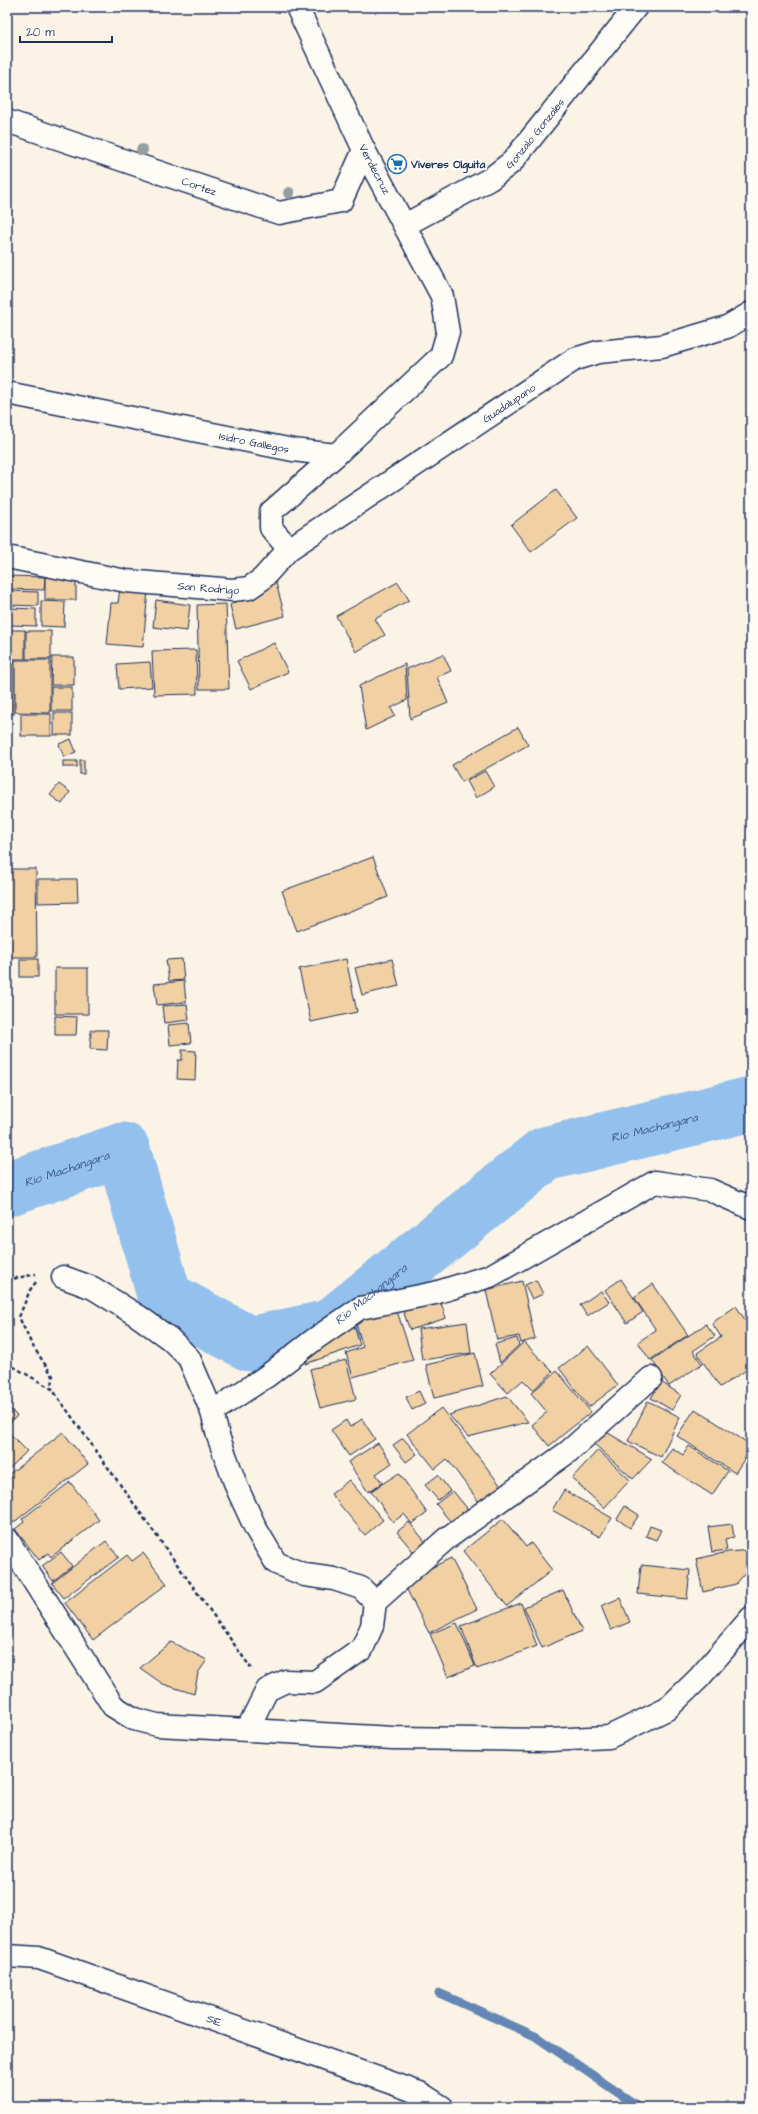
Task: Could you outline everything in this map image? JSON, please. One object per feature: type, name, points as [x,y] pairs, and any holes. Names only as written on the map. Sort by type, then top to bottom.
[{"type":"street","name":"Verdecruz","points":[[297,7],[364,150],[442,296],[448,332],[441,356],[336,455]]},
{"type":"street","name":"Gonzalo Gonzales","points":[[405,225],[490,179],[512,162],[626,12]]},
{"type":"street","name":"Cortez","points":[[7,121],[279,213],[341,200],[364,150]]},
{"type":"street","name":"Guadalupano","points":[[289,549],[575,359],[598,352],[662,346],[727,327],[751,313]]},
{"type":"street","name":"Isidro Gallegos","points":[[7,393],[293,450],[336,455]]},
{"type":"street","points":[[289,549],[271,528],[271,512],[336,455]]},
{"type":"street","name":"San Rodrigo","points":[[7,557],[126,581],[233,590],[249,588],[262,579],[289,549]]},
{"type":"street","points":[[212,1412],[267,1376],[315,1339],[360,1308],[435,1293],[490,1276],[655,1182],[710,1190],[751,1208]]},
{"type":"street","points":[[54,1274],[93,1288],[170,1339],[189,1358],[212,1412],[218,1436],[237,1488],[256,1529],[276,1563],[305,1575],[334,1579],[361,1588],[375,1602]]},
{"type":"street","points":[[248,1728],[267,1690],[286,1681],[315,1682],[362,1649],[372,1626],[375,1602],[446,1539],[568,1452],[651,1378]]},
{"type":"street","points":[[7,1539],[113,1706],[134,1719],[157,1725],[248,1728],[393,1738],[550,1740],[608,1737],[667,1709],[699,1678],[751,1618]]},
{"type":"street","name":"S1E","points":[[7,1956],[39,1958],[420,2093],[442,2107]]},
{"type":"path","points":[[7,1280],[54,1274]]},
{"type":"path","points":[[52,1389],[53,1376],[32,1345],[19,1317],[30,1290],[54,1274]]},
{"type":"path","points":[[7,1363],[52,1389],[239,1650]]},
{"type":"building","points":[[556,490],[577,518],[531,552],[511,525]]},
{"type":"building","points":[[7,576],[45,577],[44,590],[7,589]]},
{"type":"building","points":[[274,576],[285,616],[236,629],[230,605]]},
{"type":"building","points":[[45,577],[76,578],[76,600],[45,600]]},
{"type":"building","points":[[398,582],[409,600],[375,619],[385,635],[356,652],[336,616]]},
{"type":"building","points":[[120,588],[148,590],[143,647],[107,644],[111,603],[118,603]]},
{"type":"building","points":[[9,591],[38,592],[38,606],[9,605]]},
{"type":"building","points":[[156,600],[190,605],[187,631],[153,627]]},
{"type":"building","points":[[41,601],[65,602],[64,627],[41,626]]},
{"type":"building","points":[[226,604],[229,689],[199,689],[197,605]]},
{"type":"building","points":[[10,608],[36,609],[36,626],[10,625]]},
{"type":"building","points":[[11,630],[25,630],[25,659],[11,659]]},
{"type":"building","points":[[26,631],[51,631],[51,659],[26,659]]},
{"type":"building","points":[[274,643],[288,672],[251,689],[237,661]]},
{"type":"building","points":[[196,650],[197,694],[154,695],[152,651]]},
{"type":"building","points":[[443,654],[451,671],[437,677],[448,703],[410,719],[407,669]]},
{"type":"building","points":[[52,657],[74,657],[74,685],[51,685]]},
{"type":"building","points":[[7,660],[14,660],[14,714],[7,714]]},
{"type":"building","points":[[15,660],[50,660],[50,713],[15,712]]},
{"type":"building","points":[[150,662],[152,687],[119,689],[117,664]]},
{"type":"building","points":[[405,664],[407,700],[391,708],[395,716],[366,730],[359,686]]},
{"type":"building","points":[[51,687],[72,687],[72,711],[51,711]]},
{"type":"building","points":[[54,713],[72,713],[72,735],[54,735]]},
{"type":"building","points":[[21,714],[51,714],[51,736],[21,736]]},
{"type":"building","points":[[518,727],[528,745],[462,782],[452,765]]},
{"type":"building","points":[[71,739],[76,752],[64,757],[59,744]]},
{"type":"building","points":[[80,760],[84,760],[84,774],[80,774]]},
{"type":"building","points":[[63,761],[77,761],[77,767],[63,767]]},
{"type":"building","points":[[485,771],[494,787],[476,798],[467,781]]},
{"type":"building","points":[[59,784],[70,792],[62,804],[50,795]]},
{"type":"building","points":[[373,857],[388,897],[297,931],[282,891]]},
{"type":"building","points":[[7,869],[36,869],[37,957],[7,957]]},
{"type":"building","points":[[38,879],[77,879],[78,902],[38,903]]},
{"type":"building","points":[[20,959],[38,959],[38,977],[20,977]]},
{"type":"building","points":[[182,959],[184,980],[169,981],[166,960]]},
{"type":"building","points":[[346,959],[357,1012],[311,1022],[299,969]]},
{"type":"building","points":[[392,959],[399,986],[362,995],[355,968]]},
{"type":"building","points":[[55,968],[88,968],[88,1014],[55,1014]]},
{"type":"building","points":[[184,981],[186,1002],[157,1005],[154,984]]},
{"type":"building","points":[[187,1004],[189,1020],[164,1023],[162,1006]]},
{"type":"building","points":[[55,1016],[77,1017],[76,1035],[55,1035]]},
{"type":"building","points":[[189,1023],[191,1043],[170,1045],[168,1025]]},
{"type":"building","points":[[91,1030],[108,1030],[107,1050],[90,1049]]},
{"type":"building","points":[[182,1050],[196,1051],[195,1080],[177,1079],[178,1060],[182,1060]]},
{"type":"building","points":[[621,1279],[643,1312],[627,1323],[605,1290]]},
{"type":"building","points":[[536,1280],[543,1294],[532,1299],[525,1285]]},
{"type":"building","points":[[522,1281],[535,1339],[521,1343],[519,1336],[497,1340],[486,1290]]},
{"type":"building","points":[[653,1284],[688,1335],[650,1360],[638,1342],[656,1330],[634,1297]]},
{"type":"building","points":[[601,1291],[609,1302],[587,1316],[580,1305]]},
{"type":"building","points":[[439,1297],[446,1318],[410,1330],[402,1308]]},
{"type":"building","points":[[395,1305],[413,1360],[353,1377],[346,1353],[363,1347],[354,1317]]},
{"type":"building","points":[[736,1306],[751,1329],[751,1367],[720,1387],[697,1353],[721,1337],[712,1323]]},
{"type":"building","points":[[353,1322],[360,1345],[305,1364],[317,1346]]},
{"type":"building","points":[[467,1322],[471,1353],[422,1360],[418,1329]]},
{"type":"building","points":[[706,1324],[715,1336],[693,1351],[702,1364],[669,1386],[652,1360]]},
{"type":"building","points":[[517,1338],[519,1345],[500,1363],[495,1344]]},
{"type":"building","points":[[524,1342],[553,1372],[533,1390],[523,1380],[508,1393],[490,1374]]},
{"type":"building","points":[[588,1346],[618,1385],[589,1407],[559,1368]]},
{"type":"building","points":[[475,1353],[483,1386],[434,1398],[426,1365]]},
{"type":"building","points":[[346,1360],[356,1399],[320,1408],[310,1369]]},
{"type":"building","points":[[557,1371],[591,1412],[549,1446],[532,1425],[547,1412],[531,1393]]},
{"type":"building","points":[[661,1382],[681,1395],[672,1410],[651,1398]]},
{"type":"building","points":[[419,1391],[425,1404],[412,1410],[406,1397]]},
{"type":"building","points":[[507,1396],[528,1422],[468,1437],[449,1415]]},
{"type":"building","points":[[648,1401],[680,1417],[661,1457],[628,1441]]},
{"type":"building","points":[[7,1406],[17,1416],[7,1426]]},
{"type":"building","points":[[441,1408],[504,1490],[482,1506],[447,1459],[435,1469],[407,1434]]},
{"type":"building","points":[[695,1409],[751,1445],[751,1449],[735,1473],[677,1436]]},
{"type":"building","points":[[362,1419],[375,1439],[349,1456],[331,1430],[346,1420],[350,1427]]},
{"type":"building","points":[[603,1430],[652,1459],[633,1479],[592,1442]]},
{"type":"building","points":[[7,1431],[27,1451],[7,1471]]},
{"type":"building","points":[[63,1432],[88,1464],[13,1523],[7,1515],[7,1476]]},
{"type":"building","points":[[403,1438],[417,1454],[406,1462],[393,1445]]},
{"type":"building","points":[[378,1443],[392,1463],[376,1474],[382,1483],[368,1492],[348,1462]]},
{"type":"building","points":[[689,1446],[728,1471],[712,1495],[662,1463],[672,1448],[683,1455]]},
{"type":"building","points":[[598,1450],[630,1480],[604,1508],[572,1478]]},
{"type":"building","points":[[399,1473],[427,1513],[412,1524],[404,1514],[393,1522],[371,1491]]},
{"type":"building","points":[[438,1475],[450,1491],[438,1500],[425,1485]]},
{"type":"building","points":[[349,1480],[383,1520],[365,1535],[331,1494]]},
{"type":"building","points":[[70,1482],[99,1520],[51,1557],[48,1553],[39,1560],[15,1529],[24,1522],[22,1519]]},
{"type":"building","points":[[564,1490],[612,1518],[600,1537],[552,1510]]},
{"type":"building","points":[[453,1491],[471,1513],[454,1526],[436,1504]]},
{"type":"building","points":[[625,1506],[639,1515],[630,1528],[617,1519]]},
{"type":"building","points":[[503,1519],[526,1547],[531,1543],[552,1570],[507,1606],[463,1551]]},
{"type":"building","points":[[409,1522],[428,1545],[416,1555],[397,1532]]},
{"type":"building","points":[[732,1524],[734,1537],[725,1539],[727,1550],[712,1552],[708,1527]]},
{"type":"building","points":[[650,1526],[661,1530],[656,1540],[646,1536]]},
{"type":"building","points":[[106,1541],[119,1557],[64,1598],[52,1583]]},
{"type":"building","points":[[751,1550],[751,1566],[736,1584],[703,1592],[696,1559],[728,1552]]},
{"type":"building","points":[[61,1552],[72,1566],[53,1581],[42,1566]]},
{"type":"building","points":[[143,1553],[167,1584],[93,1640],[65,1603],[127,1555],[132,1561]]},
{"type":"building","points":[[451,1558],[477,1609],[429,1633],[403,1582]]},
{"type":"building","points":[[641,1565],[690,1570],[687,1599],[638,1594]]},
{"type":"building","points":[[563,1590],[582,1631],[542,1648],[524,1607]]},
{"type":"building","points":[[620,1598],[630,1622],[611,1630],[601,1606]]},
{"type":"building","points":[[521,1603],[537,1646],[477,1669],[461,1626]]},
{"type":"building","points":[[457,1623],[475,1666],[448,1677],[430,1634]]},
{"type":"building","points":[[171,1642],[207,1660],[198,1673],[194,1694],[163,1684],[140,1668]]},
{"type":"waterway","name":"Rio Machangara","points":[[7,1189],[123,1150],[165,1298],[250,1344],[330,1327],[545,1154],[751,1104]]},
{"type":"waterway","points":[[439,1993],[535,2036],[639,2107]]},
{"type":"place","name":"Víveres Olguita","points":[[397,164]]}]
